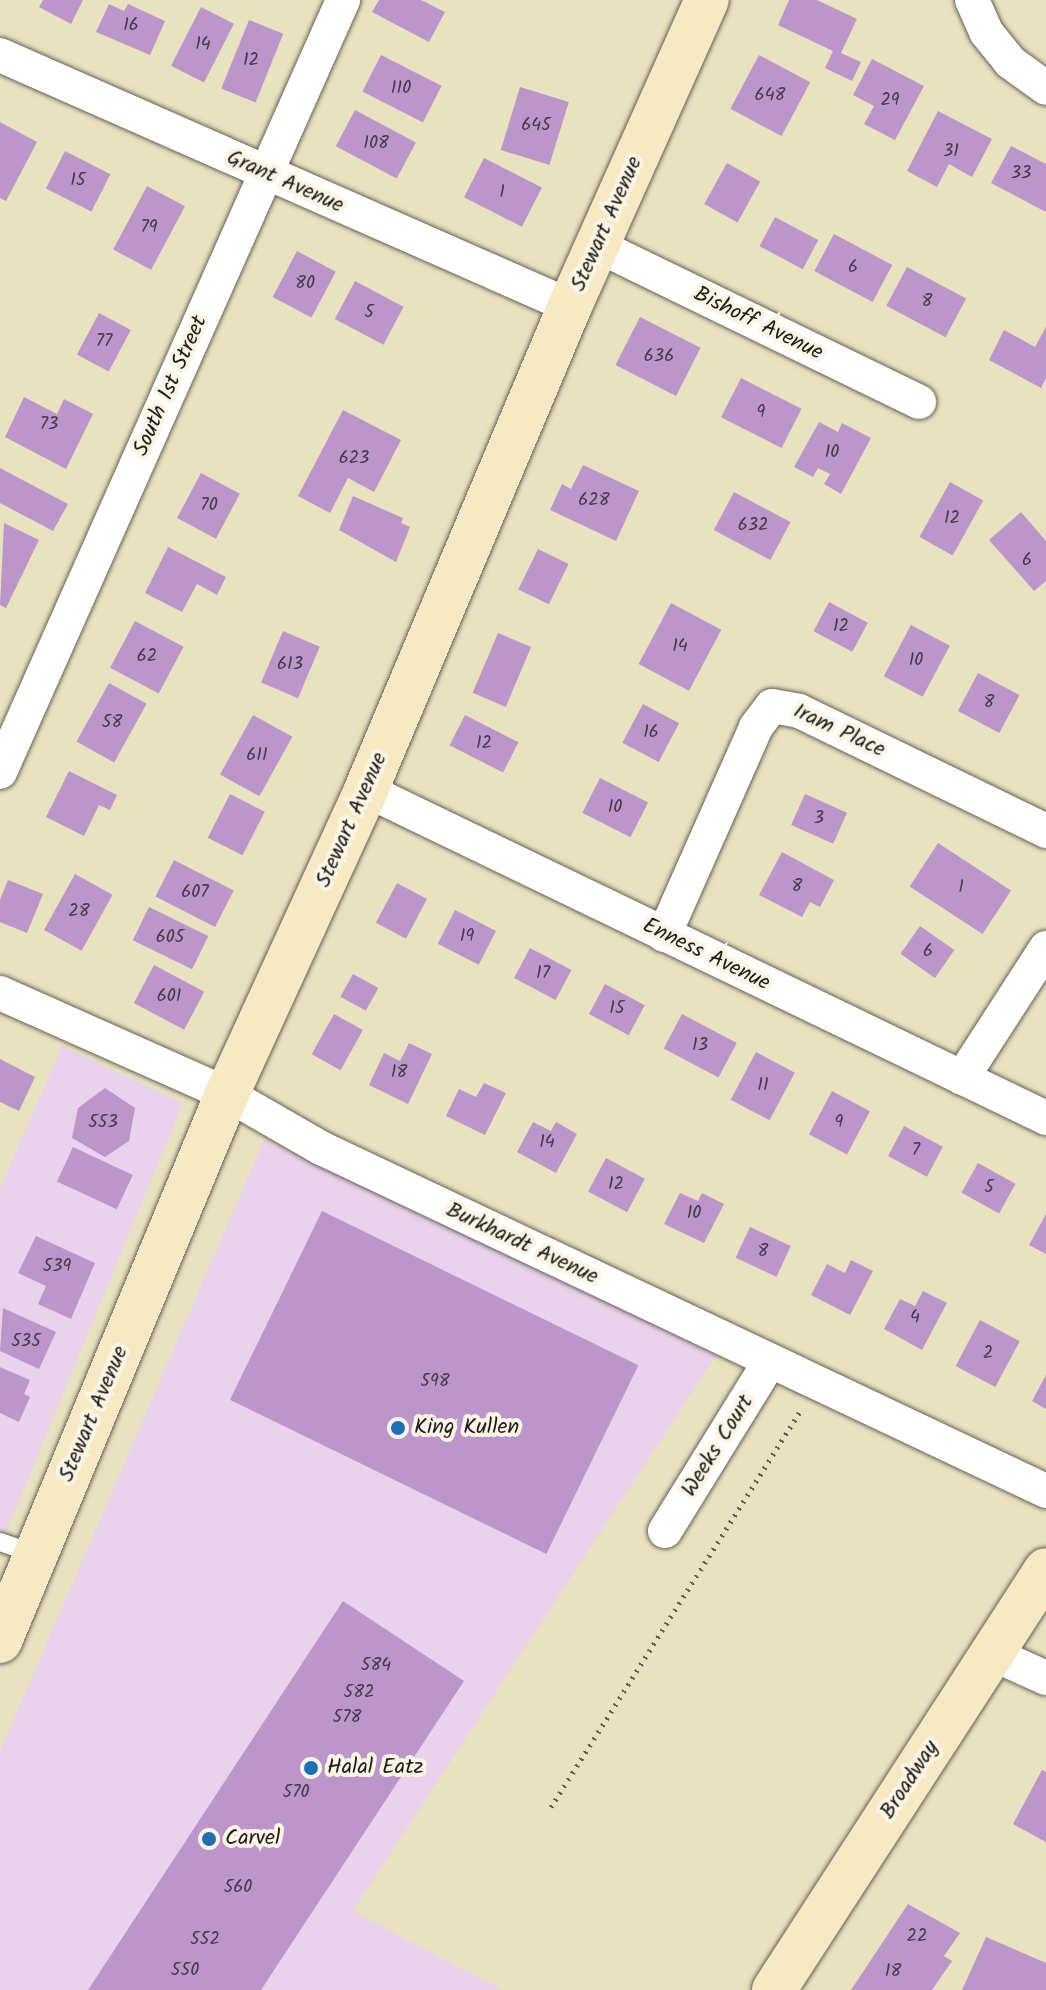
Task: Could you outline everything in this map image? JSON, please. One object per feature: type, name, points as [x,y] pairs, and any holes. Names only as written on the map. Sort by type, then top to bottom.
[{"type":"main road","name":"Stewart Avenue","points":[[0,1641],[18,1548],[366,790],[570,306],[707,0]]},
{"type":"main road","name":"Broadway","points":[[774,1990],[1046,1570]]},
{"type":"street","name":"South 1st Street","points":[[0,772],[343,0]]},
{"type":"street","points":[[972,0],[986,32],[1010,62],[1046,88]]},
{"type":"street","name":"Grant Avenue","points":[[0,55],[570,306]]},
{"type":"street","name":"Bishoff Avenue","points":[[598,246],[919,402]]},
{"type":"street","name":"Iram Place","points":[[664,935],[756,727],[772,706],[799,711],[1046,831]]},
{"type":"street","name":"Enness Avenue","points":[[366,790],[1046,1118]]},
{"type":"street","points":[[962,1078],[1046,948]]},
{"type":"street","name":"Burkhardt Avenue","points":[[0,993],[227,1094],[321,1148],[1046,1491]]},
{"type":"street","name":"Weeks Court","points":[[665,1531],[770,1361]]},
{"type":"street","points":[[993,1654],[1046,1678]]},
{"type":"path","points":[[551,1807],[805,1405]]},
{"type":"shaded area","points":[[62,1046],[183,1103],[0,1547],[0,1189]]},
{"type":"shaded area","points":[[264,1140],[719,1351],[353,1911],[502,1990],[0,1990],[0,1751]]},
{"type":"building","points":[[43,0],[83,0],[71,24],[39,7]]},
{"type":"building","points":[[379,0],[421,0],[445,12],[429,42],[372,12]]},
{"type":"building","points":[[789,0],[817,0],[857,19],[841,53],[861,62],[852,81],[825,68],[833,51],[778,25]]},
{"type":"building","points":[[109,4],[124,11],[128,4],[165,21],[150,55],[96,32]]},
{"type":"building","points":[[201,7],[234,24],[204,83],[171,66]]},
{"type":"building","points":[[249,20],[283,34],[256,102],[221,89]]},
{"type":"building","points":[[381,55],[442,86],[423,122],[362,92]]},
{"type":"building","points":[[759,55],[810,82],[782,136],[730,109]]},
{"type":"building","points":[[872,59],[924,86],[895,140],[864,124],[874,106],[853,95]]},
{"type":"building","points":[[520,87],[569,102],[549,165],[501,150]]},
{"type":"building","points":[[355,110],[416,142],[397,179],[336,146]]},
{"type":"building","points":[[938,111],[992,139],[972,177],[949,164],[937,187],[907,171]]},
{"type":"building","points":[[0,122],[37,142],[6,201],[0,198]]},
{"type":"building","points":[[1011,146],[1046,164],[1046,212],[991,183]]},
{"type":"building","points":[[65,151],[110,174],[91,212],[46,188]]},
{"type":"building","points":[[484,158],[542,188],[522,227],[464,197]]},
{"type":"building","points":[[727,163],[760,181],[737,223],[704,204]]},
{"type":"building","points":[[147,186],[185,206],[151,270],[113,250]]},
{"type":"building","points":[[775,217],[818,240],[803,269],[760,246]]},
{"type":"building","points":[[834,234],[892,265],[873,302],[814,271]]},
{"type":"building","points":[[297,251],[336,272],[311,318],[273,297]]},
{"type":"building","points":[[907,267],[966,298],[946,337],[886,306]]},
{"type":"building","points":[[355,281],[404,307],[383,345],[335,319]]},
{"type":"building","points":[[99,313],[131,330],[109,371],[77,354]]},
{"type":"building","points":[[640,317],[701,348],[676,396],[615,365]]},
{"type":"building","points":[[1046,327],[1046,378],[1041,388],[989,360],[1004,330],[1035,347]]},
{"type":"building","points":[[741,378],[802,409],[782,448],[721,417]]},
{"type":"building","points":[[24,397],[57,414],[64,399],[93,414],[66,469],[5,437]]},
{"type":"building","points":[[343,410],[401,440],[374,492],[348,478],[330,513],[298,496]]},
{"type":"building","points":[[819,422],[838,432],[842,423],[871,438],[841,494],[824,484],[830,474],[818,468],[813,477],[794,467]]},
{"type":"building","points":[[583,465],[639,491],[616,541],[550,510],[562,484],[571,489]]},
{"type":"building","points":[[0,468],[68,504],[53,531],[0,503]]},
{"type":"building","points":[[201,473],[240,494],[216,539],[177,518]]},
{"type":"building","points":[[950,482],[983,500],[953,556],[919,537]]},
{"type":"building","points":[[734,492],[791,522],[770,560],[714,530]]},
{"type":"building","points":[[353,496],[403,518],[401,523],[410,527],[396,562],[339,530]]},
{"type":"building","points":[[1021,512],[1046,541],[1046,581],[1034,591],[989,540]]},
{"type":"building","points":[[4,523],[39,540],[6,608],[0,605]]},
{"type":"building","points":[[168,547],[226,577],[217,595],[197,584],[182,612],[145,593]]},
{"type":"building","points":[[538,549],[569,564],[549,604],[518,589]]},
{"type":"building","points":[[829,602],[868,623],[852,652],[814,631]]},
{"type":"building","points":[[671,603],[721,630],[689,691],[639,664]]},
{"type":"building","points":[[135,621],[184,647],[159,694],[110,668]]},
{"type":"building","points":[[911,625],[950,646],[923,697],[884,676]]},
{"type":"building","points":[[283,631],[320,647],[298,698],[261,683]]},
{"type":"building","points":[[498,633],[531,647],[506,707],[473,693]]},
{"type":"building","points":[[978,673],[1019,695],[999,733],[958,711]]},
{"type":"building","points":[[109,683],[147,704],[114,762],[77,742]]},
{"type":"building","points":[[643,704],[679,723],[659,762],[622,743]]},
{"type":"building","points":[[253,715],[292,737],[259,796],[220,774]]},
{"type":"building","points":[[465,715],[518,742],[503,773],[450,745]]},
{"type":"building","points":[[69,771],[117,795],[110,810],[99,805],[84,836],[46,817]]},
{"type":"building","points":[[600,778],[648,803],[630,837],[582,813]]},
{"type":"building","points":[[230,794],[265,812],[243,855],[208,838]]},
{"type":"building","points":[[805,794],[847,813],[833,844],[791,825]]},
{"type":"building","points":[[938,843],[1011,890],[983,934],[910,887]]},
{"type":"building","points":[[782,852],[834,880],[820,907],[810,902],[802,917],[759,895]]},
{"type":"building","points":[[174,860],[234,890],[215,927],[155,897]]},
{"type":"building","points":[[75,874],[113,895],[82,951],[44,930]]},
{"type":"building","points":[[8,880],[43,894],[27,933],[0,922],[0,900]]},
{"type":"building","points":[[397,883],[427,899],[406,939],[376,923]]},
{"type":"building","points":[[149,907],[208,936],[192,969],[133,940]]},
{"type":"building","points":[[455,910],[496,931],[479,965],[438,944]]},
{"type":"building","points":[[920,926],[954,950],[935,978],[900,954]]},
{"type":"building","points":[[530,948],[571,970],[556,1000],[514,978]]},
{"type":"building","points":[[154,965],[204,992],[184,1030],[134,1003]]},
{"type":"building","points":[[353,974],[378,988],[366,1011],[340,997]]},
{"type":"building","points":[[605,984],[645,1005],[629,1035],[589,1014]]},
{"type":"building","points":[[334,1014],[363,1030],[341,1070],[312,1054]]},
{"type":"building","points":[[682,1014],[737,1043],[718,1078],[664,1048]]},
{"type":"building","points":[[409,1043],[432,1054],[408,1104],[369,1085],[384,1053],[400,1061]]},
{"type":"building","points":[[756,1052],[795,1073],[769,1120],[731,1100]]},
{"type":"building","points":[[0,1059],[35,1077],[19,1111],[0,1102]]},
{"type":"building","points":[[484,1083],[506,1093],[485,1135],[446,1116],[459,1089],[476,1097]]},
{"type":"building","points":[[105,1088],[135,1108],[129,1141],[105,1157],[72,1138],[78,1108]]},
{"type":"building","points":[[832,1091],[870,1111],[847,1154],[809,1134]]},
{"type":"building","points":[[533,1122],[551,1131],[556,1122],[577,1134],[556,1173],[517,1152]]},
{"type":"building","points":[[904,1126],[943,1147],[927,1177],[888,1156]]},
{"type":"building","points":[[73,1147],[133,1175],[117,1209],[57,1181]]},
{"type":"building","points":[[606,1158],[645,1179],[627,1212],[588,1192]]},
{"type":"building","points":[[978,1163],[1016,1184],[999,1214],[962,1193]]},
{"type":"building","points":[[680,1193],[698,1201],[702,1193],[724,1204],[704,1243],[664,1224]]},
{"type":"building","points":[[322,1211],[638,1365],[546,1554],[230,1400]]},
{"type":"building","points":[[1046,1214],[1046,1254],[1029,1245]]},
{"type":"building","points":[[750,1227],[791,1246],[776,1277],[736,1258]]},
{"type":"building","points":[[36,1236],[95,1263],[71,1319],[38,1304],[46,1286],[18,1273]]},
{"type":"building","points":[[851,1260],[873,1271],[850,1315],[811,1295],[827,1264],[845,1273]]},
{"type":"building","points":[[923,1291],[947,1303],[922,1350],[884,1329],[900,1299],[915,1306]]},
{"type":"building","points":[[3,1308],[56,1332],[39,1369],[0,1351]]},
{"type":"building","points":[[980,1320],[1020,1341],[995,1387],[956,1366]]},
{"type":"building","points":[[0,1367],[30,1380],[24,1394],[30,1397],[19,1422],[0,1413]]},
{"type":"building","points":[[1046,1375],[1046,1409],[1032,1401]]},
{"type":"building","points":[[343,1601],[464,1681],[261,1990],[88,1990]]},
{"type":"building","points":[[1042,1770],[1046,1772],[1046,1842],[1013,1824]]},
{"type":"building","points":[[908,1904],[960,1933],[944,1956],[952,1961],[932,1990],[851,1990]]},
{"type":"building","points":[[986,1937],[1046,1963],[1046,1990],[962,1990]]},
{"type":"place","name":"King Kullen","points":[[398,1428]]},
{"type":"place","name":"Halal Eatz","points":[[311,1768]]},
{"type":"place","name":"Carvel","points":[[209,1839]]}]
